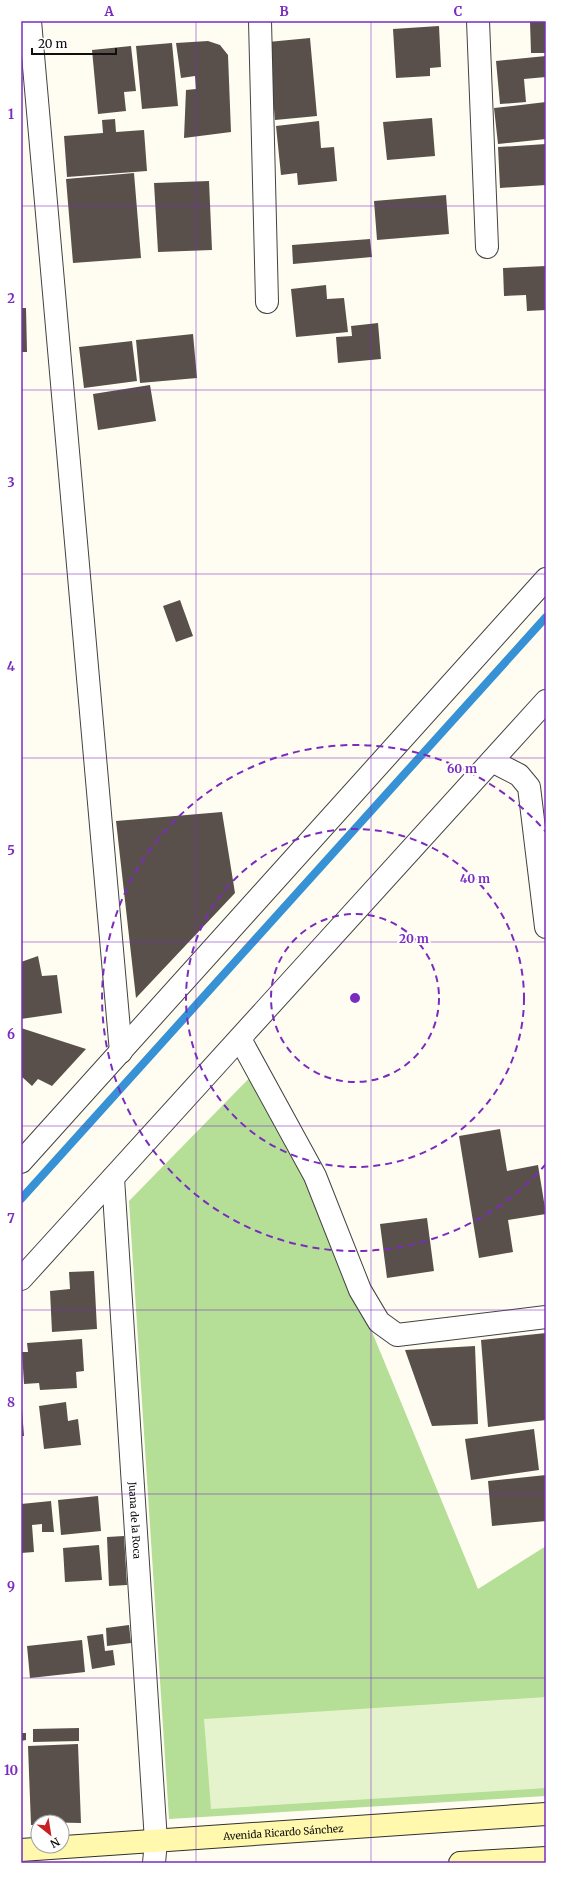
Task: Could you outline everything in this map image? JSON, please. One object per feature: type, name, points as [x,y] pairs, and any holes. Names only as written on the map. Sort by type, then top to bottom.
[{"type":"main road","name":"Avenida Ricardo Sánchez","points":[[21,1850],[546,1814]]},
{"type":"main road","points":[[460,1863],[546,1858]]},
{"type":"street","points":[[260,21],[267,302]]},
{"type":"street","points":[[478,21],[486,247]]},
{"type":"street","points":[[30,22],[121,1052]]},
{"type":"street","points":[[21,1162],[546,579]]},
{"type":"street","points":[[21,1279],[546,701]]},
{"type":"street","points":[[492,761],[519,775],[529,787],[546,926]]},
{"type":"street","points":[[240,1039],[315,1176],[360,1290],[380,1322],[397,1335],[546,1317]]},
{"type":"street","name":"Juana de la Roca","points":[[113,1178],[156,1841],[154,1863]]},
{"type":"green space","points":[[262,1065],[478,1589],[546,1546],[546,1796],[169,1819],[129,1201]]},
{"type":"green space","points":[[546,1697],[546,1788],[211,1809],[204,1719]]},
{"type":"building","points":[[530,22],[546,22],[546,53],[531,53]]},
{"type":"building","points":[[439,26],[441,67],[430,68],[430,76],[396,78],[393,29]]},
{"type":"building","points":[[310,38],[317,116],[275,120],[268,42]]},
{"type":"building","points":[[208,41],[220,45],[228,55],[231,132],[184,138],[186,90],[196,89],[195,76],[181,78],[176,43]]},
{"type":"building","points":[[172,43],[178,106],[142,109],[136,46]]},
{"type":"building","points":[[131,46],[136,91],[124,92],[126,111],[98,114],[92,50]]},
{"type":"building","points":[[546,56],[546,77],[524,79],[526,102],[500,104],[496,61]]},
{"type":"building","points":[[546,102],[546,139],[498,144],[494,108]]},
{"type":"building","points":[[432,118],[435,156],[387,160],[383,122]]},
{"type":"building","points":[[115,119],[116,132],[144,130],[147,171],[67,177],[64,136],[103,133],[102,120]]},
{"type":"building","points":[[319,121],[321,148],[334,147],[337,181],[298,185],[297,173],[281,175],[276,126]]},
{"type":"building","points":[[546,144],[546,185],[500,188],[498,147]]},
{"type":"building","points":[[134,173],[141,258],[73,263],[66,179]]},
{"type":"building","points":[[209,181],[212,250],[158,252],[154,183]]},
{"type":"building","points":[[446,195],[449,234],[377,240],[374,201]]},
{"type":"building","points":[[370,239],[372,257],[293,264],[292,245]]},
{"type":"building","points":[[546,266],[546,310],[527,311],[526,295],[504,296],[503,268]]},
{"type":"building","points":[[326,285],[327,299],[344,298],[348,332],[296,337],[291,289]]},
{"type":"building","points":[[21,308],[26,308],[27,352],[21,352]]},
{"type":"building","points":[[378,323],[381,359],[338,363],[336,337],[352,336],[351,326]]},
{"type":"building","points":[[193,334],[197,378],[140,383],[136,340]]},
{"type":"building","points":[[132,341],[137,381],[84,388],[79,347]]},
{"type":"building","points":[[150,385],[156,421],[98,430],[93,394]]},
{"type":"building","points":[[180,600],[193,636],[176,642],[163,606]]},
{"type":"building","points":[[222,812],[235,893],[136,998],[116,821]]},
{"type":"building","points":[[38,956],[42,976],[57,975],[62,1013],[21,1019],[21,962]]},
{"type":"building","points":[[21,1028],[86,1049],[52,1086],[38,1079],[32,1086],[21,1076]]},
{"type":"building","points":[[500,1129],[507,1171],[538,1165],[546,1214],[508,1220],[513,1252],[479,1258],[459,1136]]},
{"type":"building","points":[[427,1218],[434,1271],[387,1278],[380,1224]]},
{"type":"building","points":[[94,1271],[97,1329],[52,1332],[50,1291],[70,1289],[69,1272]]},
{"type":"building","points":[[546,1333],[546,1420],[488,1427],[481,1340]]},
{"type":"building","points":[[82,1339],[84,1371],[76,1372],[77,1388],[40,1390],[39,1383],[24,1384],[22,1352],[28,1352],[27,1343]]},
{"type":"building","points":[[475,1346],[478,1424],[432,1426],[405,1350]]},
{"type":"building","points":[[21,1397],[24,1436],[21,1436]]},
{"type":"building","points":[[66,1402],[68,1421],[78,1419],[81,1445],[44,1449],[39,1406]]},
{"type":"building","points":[[534,1429],[539,1470],[471,1480],[465,1439]]},
{"type":"building","points":[[546,1475],[546,1521],[492,1526],[488,1481]]},
{"type":"building","points":[[98,1496],[101,1531],[61,1535],[58,1500]]},
{"type":"building","points":[[51,1501],[54,1532],[42,1532],[42,1524],[32,1525],[34,1552],[21,1553],[21,1504]]},
{"type":"building","points":[[124,1536],[127,1585],[109,1586],[107,1537]]},
{"type":"building","points":[[99,1545],[102,1580],[65,1582],[63,1548]]},
{"type":"building","points":[[129,1625],[131,1643],[107,1646],[106,1628]]},
{"type":"building","points":[[103,1634],[105,1651],[113,1650],[115,1665],[92,1669],[87,1636]]},
{"type":"building","points":[[82,1640],[85,1672],[30,1678],[27,1646]]},
{"type":"building","points":[[79,1728],[79,1741],[33,1742],[33,1729]]},
{"type":"building","points":[[21,1733],[26,1733],[26,1740],[21,1741]]},
{"type":"building","points":[[78,1744],[81,1823],[70,1823],[70,1814],[31,1814],[28,1746]]},
{"type":"waterway","points":[[21,1199],[546,617]]}]
